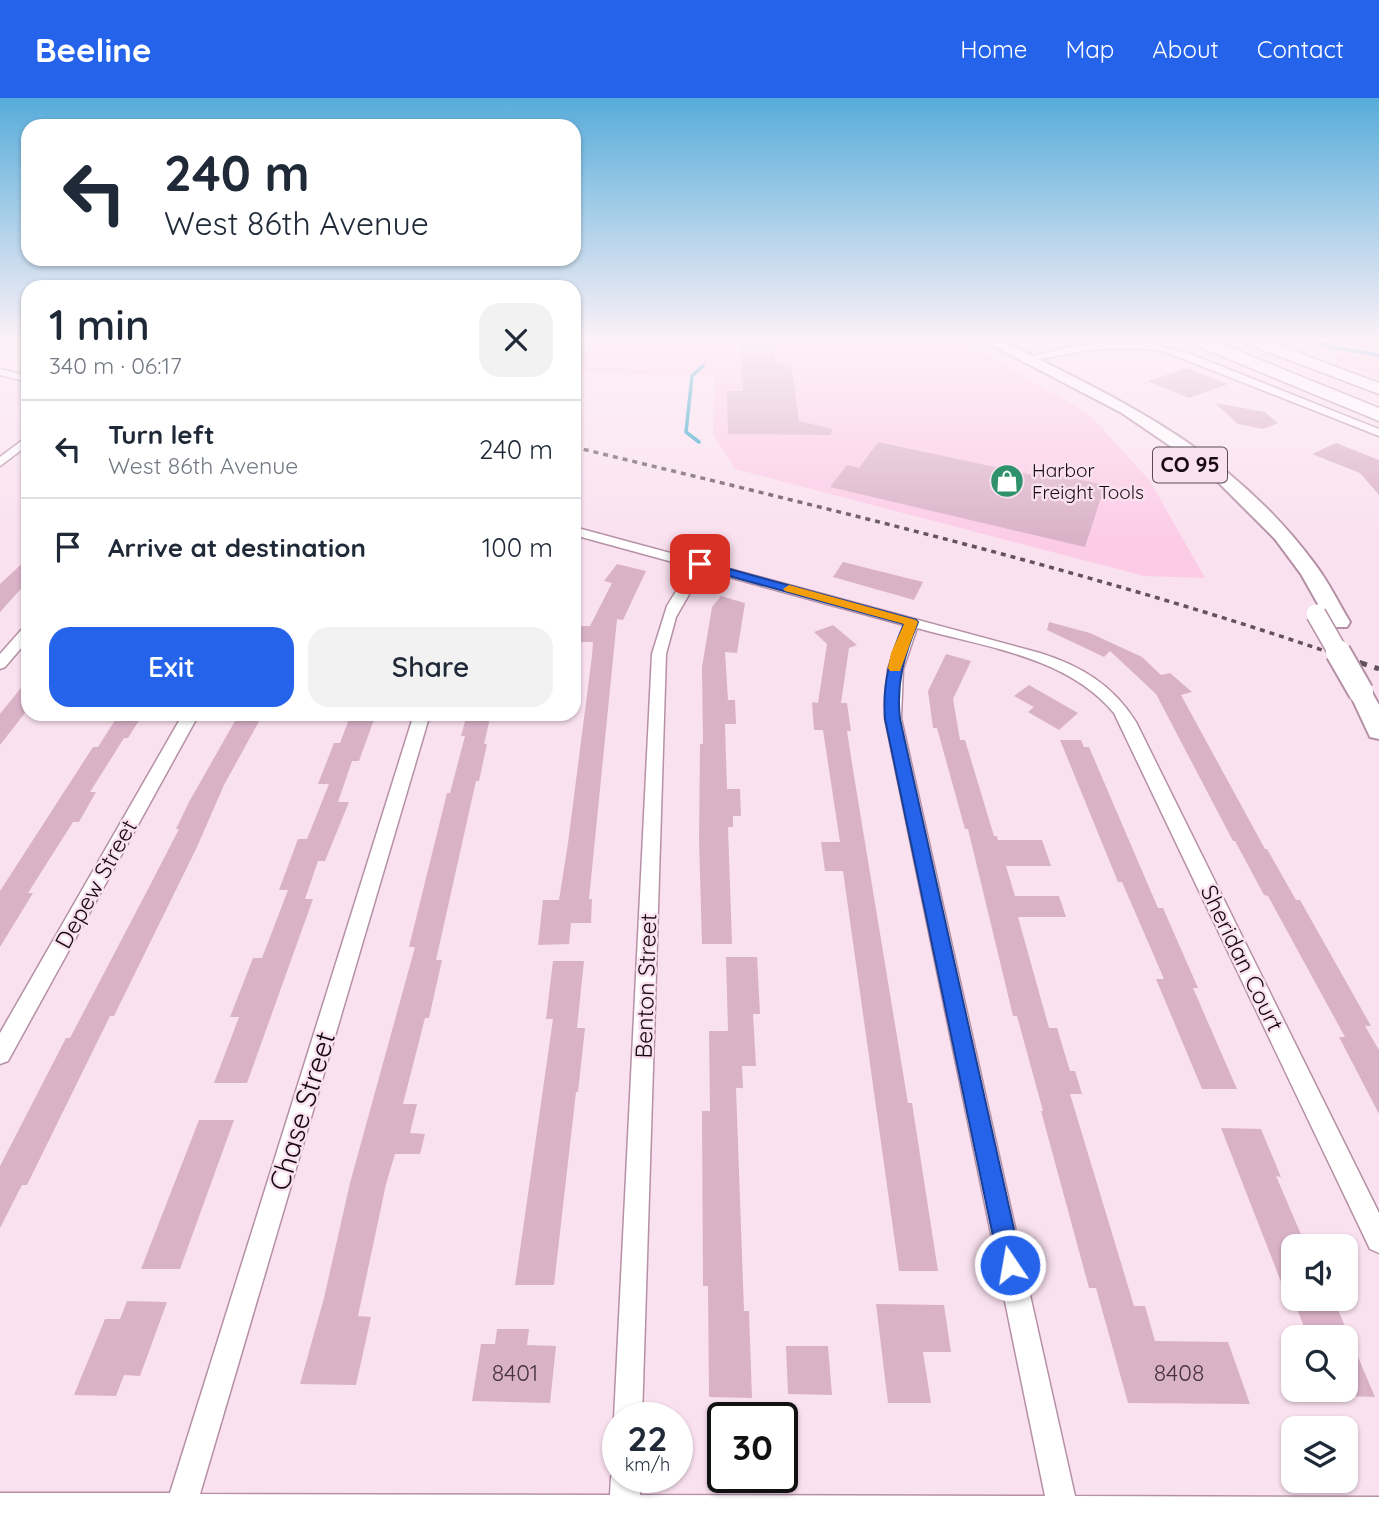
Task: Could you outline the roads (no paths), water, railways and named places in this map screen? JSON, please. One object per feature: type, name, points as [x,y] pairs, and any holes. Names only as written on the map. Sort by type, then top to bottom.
[{"type":"highway","points":[[1357,406],[1379,415]]},
{"type":"main road","name":"CO 95","points":[[1096,406],[1134,427],[1208,479],[1265,537],[1370,690]]},
{"type":"main road","name":"CO 95","points":[[1118,406],[1222,475],[1264,514],[1291,545],[1339,622],[1370,690],[1379,731]]},
{"type":"street","points":[[1312,406],[1379,433]]},
{"type":"street","points":[[0,463],[21,445]]},
{"type":"street","points":[[581,533],[912,622],[898,653],[894,672],[890,693],[892,719],[1064,1513]]},
{"type":"street","name":"Benton Street","points":[[629,1402],[659,654],[671,607],[700,564]]},
{"type":"street","name":"Sheridan Court","points":[[912,622],[1054,662],[1095,682],[1112,698],[1128,722],[1379,1240]]},
{"type":"street","points":[[0,664],[21,639]]},
{"type":"street","name":"Depew Street","points":[[0,1054],[187,721]]},
{"type":"street","name":"Chase Street","points":[[180,1511],[420,721]]},
{"type":"street","points":[[624,1512],[625,1493]]},
{"type":"street","points":[[0,1508],[180,1511],[1379,1512]]},
{"type":"waterway","points":[[689,406],[686,432],[699,442]]},
{"type":"railway","points":[[581,449],[861,517],[1051,567],[1334,654]]},
{"type":"railway","points":[[1329,652],[1379,669]]},
{"type":"place","name":"Harbor Freight Tools","points":[[1007,481]]}]
